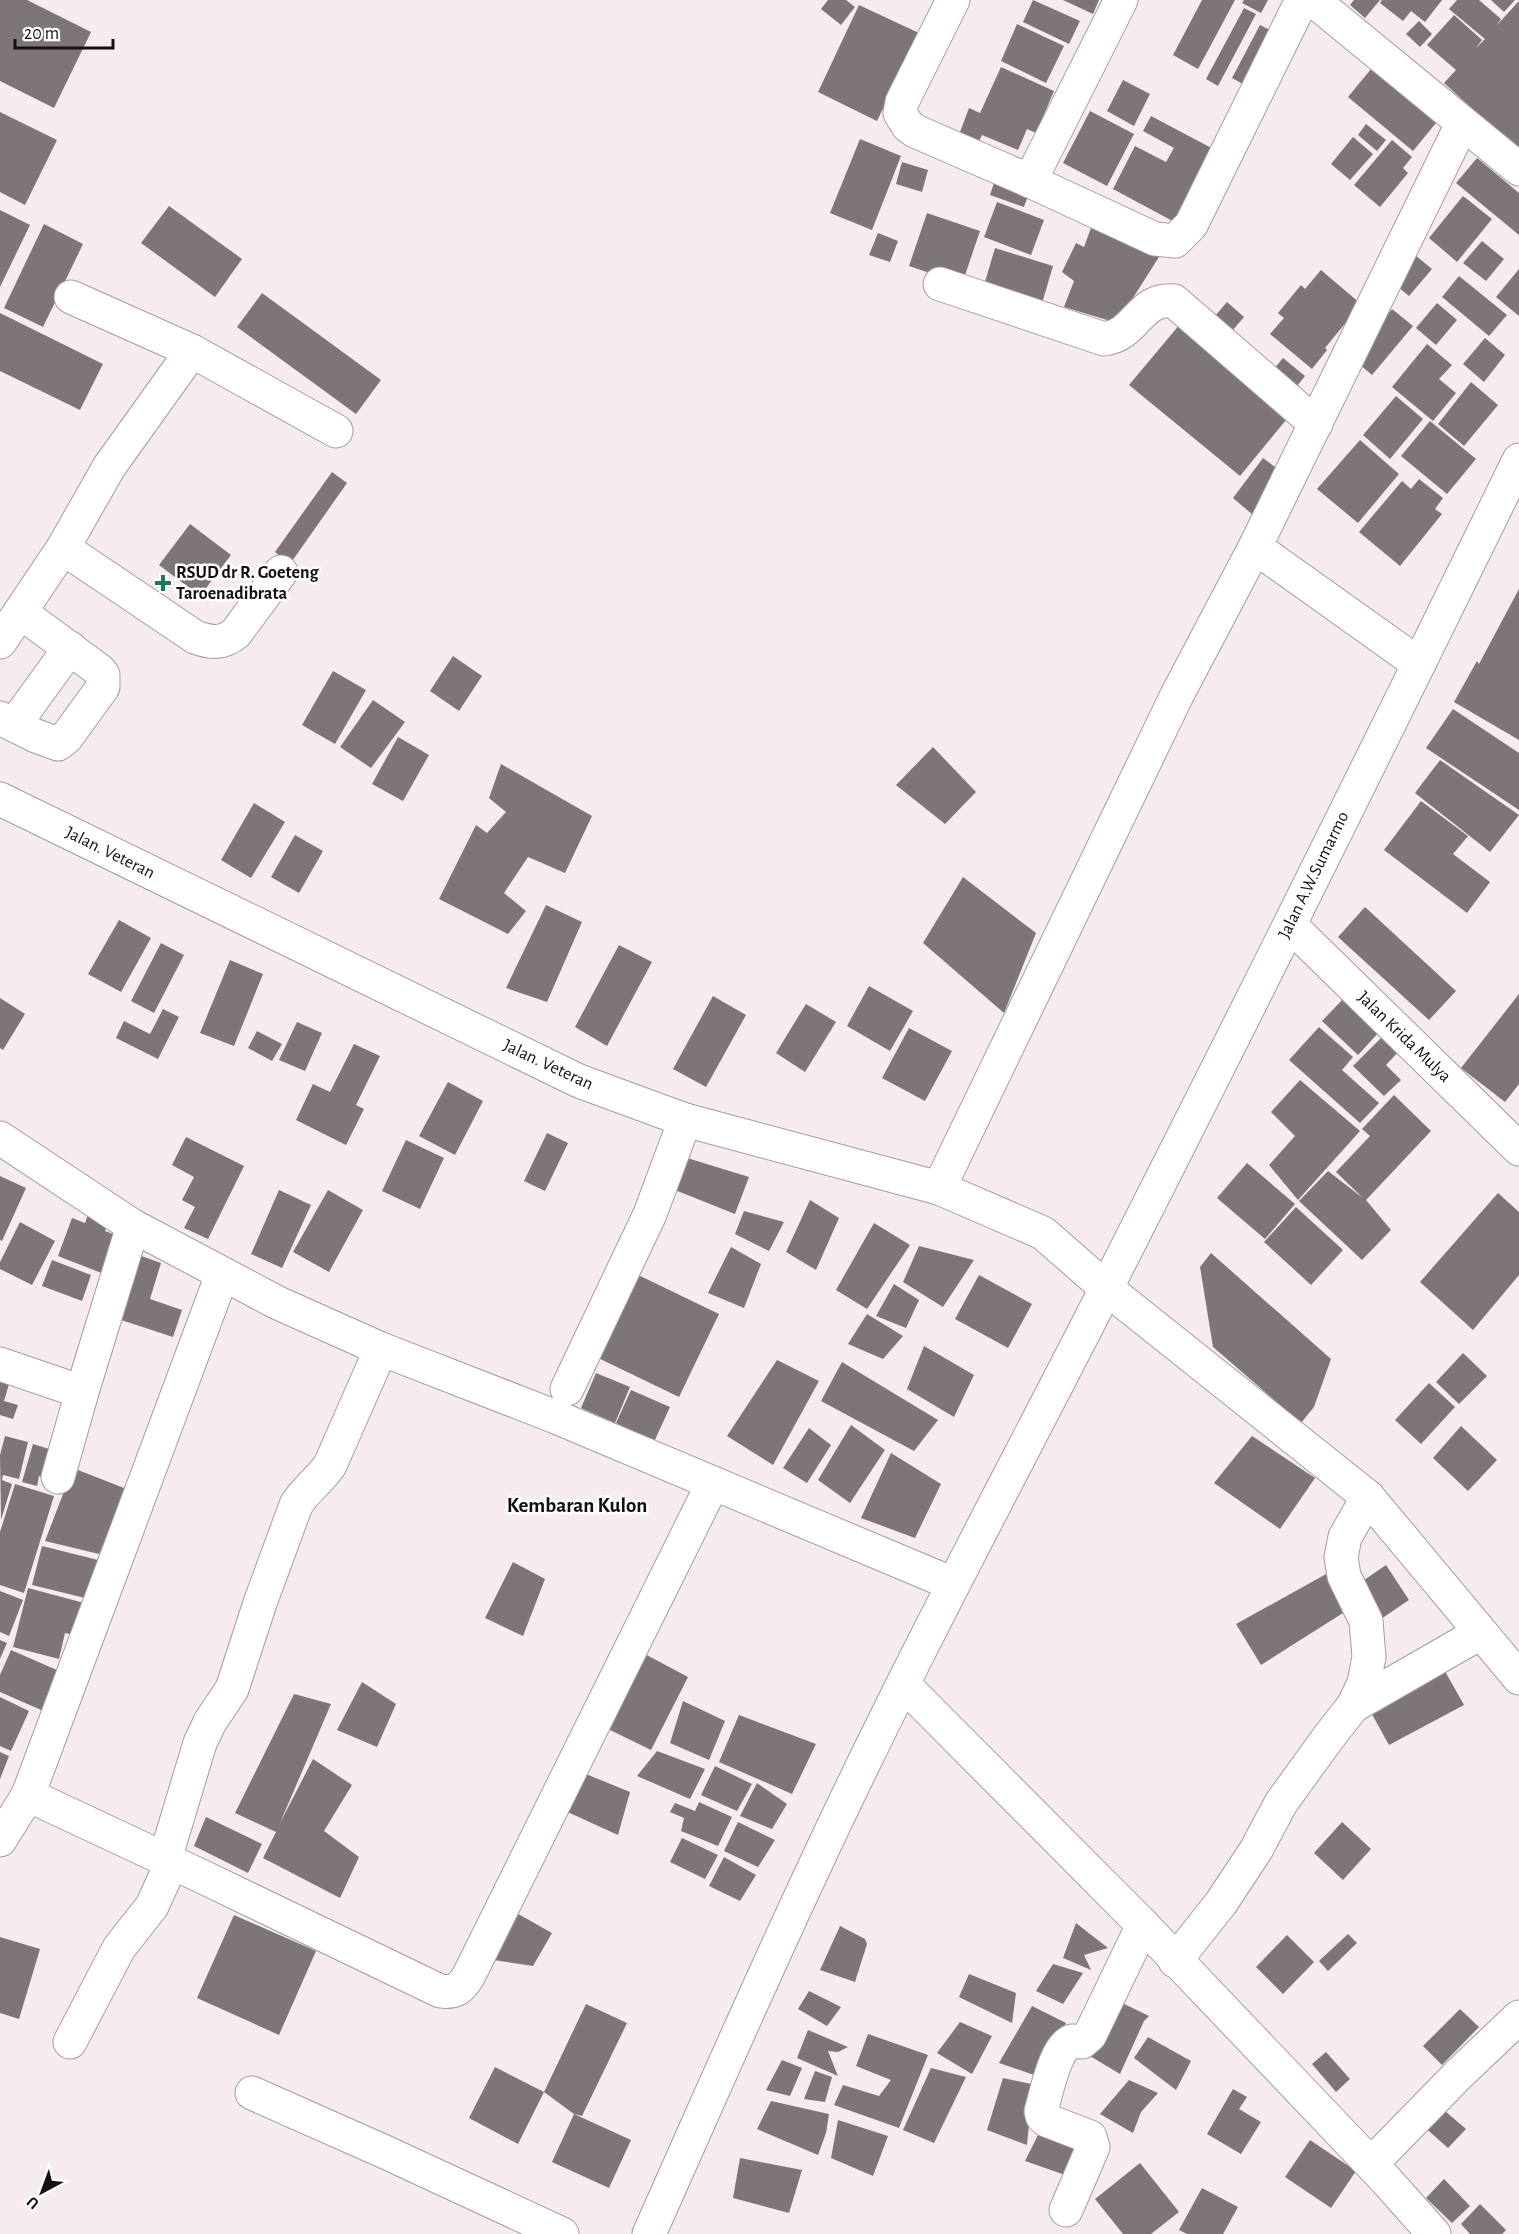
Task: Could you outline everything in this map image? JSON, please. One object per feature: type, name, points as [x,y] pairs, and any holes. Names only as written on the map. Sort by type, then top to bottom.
[{"type":"street","points":[[953,0],[902,102],[900,113],[908,126],[1155,239],[1175,241],[1191,225],[1302,0]]},
{"type":"street","points":[[1030,181],[1121,0]]},
{"type":"street","points":[[1313,0],[1461,124],[1519,169]]},
{"type":"street","points":[[939,1188],[1177,695],[1255,547],[1461,124]]},
{"type":"street","points":[[939,284],[1104,339],[1114,338],[1124,333],[1150,304],[1162,300],[1174,301],[1316,424]]},
{"type":"street","points":[[71,297],[192,351],[336,431]]},
{"type":"street","points":[[0,642],[63,548],[109,467],[192,351]]},
{"type":"street","name":"Jalan A.W.Sumarmo","points":[[649,2234],[812,1871],[952,1584],[1106,1288],[1290,925],[1519,460]]},
{"type":"street","points":[[1255,547],[1419,664]]},
{"type":"street","points":[[63,548],[195,637],[208,642],[229,639],[236,633],[281,572]]},
{"type":"street","points":[[20,612],[70,648],[103,675],[103,687],[63,742],[53,743],[7,722],[70,648]]},
{"type":"street","name":"Jalan. Veteran","points":[[0,799],[579,1081],[685,1120],[939,1188],[1043,1233],[1106,1288],[1368,1497],[1519,1678]]},
{"type":"street","name":"Jalan Krida Mulya","points":[[1290,925],[1519,1149]]},
{"type":"street","points":[[567,1389],[650,1215],[685,1120]]},
{"type":"street","points":[[0,1138],[133,1226],[278,1303],[381,1349],[556,1417],[952,1584]]},
{"type":"street","points":[[58,1477],[133,1226]]},
{"type":"street","points":[[0,1840],[28,1795],[222,1275]]},
{"type":"street","points":[[70,2042],[119,1948],[152,1906],[168,1861],[200,1743],[210,1722],[232,1689],[296,1505],[330,1465],[381,1349]]},
{"type":"street","points":[[0,1365],[82,1392]]},
{"type":"street","points":[[28,1795],[440,1991],[457,1990],[469,1975],[713,1483]]},
{"type":"street","points":[[1175,1961],[1221,1903],[1256,1850],[1281,1803],[1353,1706],[1364,1683],[1369,1657],[1366,1621],[1344,1576],[1341,1557],[1345,1537],[1368,1497]]},
{"type":"street","points":[[1353,1706],[1480,1633]]},
{"type":"street","points":[[903,1684],[1143,1925],[1371,2164],[1434,2234]]},
{"type":"street","points":[[1066,2210],[1094,2147],[1093,2140],[1046,2120],[1041,2111],[1054,2066],[1064,2046],[1072,2041],[1082,2042],[1090,2035],[1143,1925]]},
{"type":"street","points":[[1371,2164],[1459,2074],[1519,2017]]},
{"type":"street","points":[[252,2093],[562,2234]]},
{"type":"building","points":[[0,0],[27,0],[91,32],[54,108],[0,81]]},
{"type":"building","points":[[828,0],[846,0],[855,7],[841,25],[821,9]]},
{"type":"building","points":[[1033,0],[1080,21],[1069,44],[1023,22]]},
{"type":"building","points":[[1063,0],[1099,0],[1093,14]]},
{"type":"building","points":[[1202,0],[1235,0],[1198,69],[1173,55]]},
{"type":"building","points":[[1244,0],[1268,0],[1261,13],[1242,3]]},
{"type":"building","points":[[1354,0],[1380,0],[1365,18],[1350,5]]},
{"type":"building","points":[[1382,0],[1442,0],[1425,22],[1411,11],[1403,21],[1380,3]]},
{"type":"building","points":[[1457,0],[1479,0],[1501,19],[1496,26],[1519,1],[1519,151],[1444,83],[1456,70],[1427,45],[1454,15],[1482,40],[1476,48],[1485,39],[1449,9]]},
{"type":"building","points":[[1491,0],[1515,0],[1504,12]]},
{"type":"building","points":[[859,5],[919,33],[877,121],[818,92]]},
{"type":"building","points":[[1244,8],[1256,14],[1218,86],[1206,79]]},
{"type":"building","points":[[1419,21],[1432,34],[1420,47],[1406,34]]},
{"type":"building","points":[[1017,24],[1064,46],[1046,83],[1001,61]]},
{"type":"building","points":[[1260,25],[1280,35],[1252,89],[1232,78]]},
{"type":"building","points":[[1001,67],[1054,91],[1036,133],[1027,129],[1018,150],[982,135],[979,141],[960,132],[969,108],[980,113]]},
{"type":"building","points":[[1371,69],[1436,123],[1413,151],[1348,97]]},
{"type":"building","points":[[1123,80],[1150,94],[1134,126],[1107,111]]},
{"type":"building","points":[[1090,111],[1134,134],[1107,186],[1063,163]]},
{"type":"building","points":[[0,112],[57,140],[25,205],[0,192]]},
{"type":"building","points":[[1151,116],[1219,152],[1180,225],[1113,189],[1135,146],[1166,162],[1174,148],[1143,131]]},
{"type":"building","points":[[1366,124],[1386,140],[1377,151],[1358,135]]},
{"type":"building","points":[[1353,137],[1373,154],[1350,180],[1331,164]]},
{"type":"building","points":[[860,139],[901,156],[872,230],[830,213]]},
{"type":"building","points":[[1392,140],[1412,157],[1403,168],[1408,173],[1380,207],[1354,185]]},
{"type":"building","points":[[1477,158],[1519,193],[1519,235],[1456,183]]},
{"type":"building","points":[[902,162],[928,170],[922,192],[896,184]]},
{"type":"building","points":[[995,180],[1029,193],[1024,207],[990,195]]},
{"type":"building","points":[[1463,196],[1492,219],[1457,262],[1429,238]]},
{"type":"building","points":[[997,202],[1044,220],[1031,255],[984,237]]},
{"type":"building","points":[[169,206],[242,259],[215,297],[141,243]]},
{"type":"building","points":[[0,210],[30,225],[0,287]]},
{"type":"building","points":[[927,213],[980,231],[962,284],[909,266]]},
{"type":"building","points":[[1095,217],[1166,246],[1117,323],[1064,307],[1074,281],[1062,272],[1076,243],[1084,247]]},
{"type":"building","points":[[44,224],[83,244],[43,327],[4,308]]},
{"type":"building","points":[[878,233],[898,241],[890,262],[869,255]]},
{"type":"building","points":[[1482,241],[1504,259],[1486,281],[1463,263]]},
{"type":"building","points":[[995,248],[1053,266],[1040,310],[982,292]]},
{"type":"building","points":[[1415,255],[1432,269],[1409,296],[1393,283]]},
{"type":"building","points":[[1519,269],[1519,316],[1496,297]]},
{"type":"building","points":[[1321,270],[1361,304],[1325,348],[1327,350],[1312,369],[1270,334],[1284,318],[1278,313],[1301,285],[1305,289]]},
{"type":"building","points":[[1459,276],[1507,315],[1489,336],[1442,297]]},
{"type":"building","points":[[262,293],[381,380],[356,414],[237,327]]},
{"type":"building","points":[[1227,302],[1244,317],[1226,338],[1209,323]]},
{"type":"building","points":[[1437,303],[1457,320],[1436,345],[1416,328]]},
{"type":"building","points":[[1392,309],[1413,326],[1372,375],[1352,358]]},
{"type":"building","points":[[0,313],[103,364],[80,410],[0,371]]},
{"type":"building","points":[[1186,317],[1295,409],[1240,476],[1129,385]]},
{"type":"building","points":[[1485,338],[1505,355],[1484,382],[1463,364]]},
{"type":"building","points":[[1427,344],[1452,365],[1439,379],[1456,393],[1433,421],[1392,387]]},
{"type":"building","points":[[1283,358],[1305,376],[1290,395],[1268,376]]},
{"type":"building","points":[[1471,382],[1498,405],[1464,446],[1438,424]]},
{"type":"building","points":[[1396,396],[1423,419],[1390,459],[1363,435]]},
{"type":"building","points":[[1430,421],[1476,459],[1447,494],[1401,456]]},
{"type":"building","points":[[1360,440],[1399,474],[1358,523],[1317,489]]},
{"type":"building","points":[[1263,458],[1279,470],[1253,515],[1233,498]]},
{"type":"building","points":[[332,472],[347,483],[290,564],[275,552]]},
{"type":"building","points":[[1419,479],[1443,498],[1435,509],[1442,514],[1400,566],[1359,532],[1402,481],[1411,489]]},
{"type":"building","points":[[190,524],[231,555],[200,596],[159,565]]},
{"type":"building","points":[[1519,589],[1519,740],[1454,702],[1477,661],[1479,664]]},
{"type":"building","points":[[453,656],[482,676],[459,711],[430,691]]},
{"type":"building","points":[[333,671],[366,690],[335,744],[302,725]]},
{"type":"building","points":[[373,700],[405,722],[371,768],[340,747]]},
{"type":"building","points":[[1453,709],[1519,753],[1519,810],[1426,748]]},
{"type":"building","points":[[398,737],[429,755],[403,801],[372,784]]},
{"type":"building","points":[[933,747],[976,792],[945,824],[896,785]]},
{"type":"building","points":[[1440,760],[1519,815],[1490,852],[1415,793]]},
{"type":"building","points":[[501,764],[592,816],[565,873],[528,857],[504,893],[526,911],[508,934],[439,899],[476,825],[487,833],[506,812],[489,798]]},
{"type":"building","points":[[1421,801],[1468,836],[1453,854],[1490,882],[1467,913],[1384,850]]},
{"type":"building","points":[[254,803],[285,822],[251,878],[221,860]]},
{"type":"building","points":[[295,835],[323,851],[299,893],[271,877]]},
{"type":"building","points":[[963,877],[1036,933],[1004,1013],[923,943]]},
{"type":"building","points":[[546,905],[582,922],[547,1002],[506,988]]},
{"type":"building","points":[[1365,907],[1456,991],[1429,1020],[1338,937]]},
{"type":"building","points":[[119,920],[151,938],[121,992],[88,974]]},
{"type":"building","points":[[161,943],[184,955],[154,1013],[131,1001]]},
{"type":"building","points":[[619,945],[652,962],[607,1046],[575,1027]]},
{"type":"building","points":[[230,960],[263,974],[234,1046],[200,1033]]},
{"type":"building","points":[[869,986],[913,1011],[890,1051],[847,1026]]},
{"type":"building","points":[[1519,994],[1519,1084],[1505,1102],[1461,1068]]},
{"type":"building","points":[[713,996],[746,1015],[706,1087],[673,1069]]},
{"type":"building","points":[[1345,997],[1380,1031],[1358,1055],[1322,1021]]},
{"type":"building","points":[[0,998],[25,1014],[3,1050],[0,1048]]},
{"type":"building","points":[[806,1004],[836,1022],[805,1072],[776,1053]]},
{"type":"building","points":[[163,1009],[179,1017],[158,1059],[116,1038],[124,1021],[150,1034]]},
{"type":"building","points":[[297,1022],[322,1033],[305,1071],[279,1060]]},
{"type":"building","points":[[1319,1027],[1353,1057],[1342,1070],[1379,1103],[1360,1123],[1289,1060]]},
{"type":"building","points":[[909,1028],[952,1051],[925,1101],[882,1078]]},
{"type":"building","points":[[257,1031],[282,1044],[272,1061],[248,1048]]},
{"type":"building","points":[[1383,1036],[1399,1051],[1386,1065],[1401,1080],[1384,1096],[1353,1066]]},
{"type":"building","points":[[354,1044],[380,1056],[356,1105],[364,1109],[346,1145],[296,1120],[313,1084],[330,1092]]},
{"type":"building","points":[[1300,1080],[1360,1131],[1298,1200],[1269,1165],[1295,1136],[1271,1112]]},
{"type":"building","points":[[448,1082],[483,1101],[455,1155],[419,1136]]},
{"type":"building","points":[[1394,1095],[1431,1131],[1366,1200],[1391,1230],[1362,1260],[1299,1201],[1328,1171],[1363,1198],[1336,1172],[1370,1136],[1362,1129]]},
{"type":"building","points":[[547,1133],[568,1143],[545,1191],[524,1181]]},
{"type":"building","points":[[186,1137],[244,1166],[208,1239],[184,1228],[195,1207],[182,1200],[194,1177],[172,1165]]},
{"type":"building","points":[[406,1140],[444,1158],[420,1209],[382,1191]]},
{"type":"building","points":[[684,1157],[749,1177],[735,1214],[675,1190]]},
{"type":"building","points":[[1247,1163],[1295,1204],[1265,1239],[1217,1198]]},
{"type":"building","points":[[0,1176],[26,1188],[2,1241],[0,1240]]},
{"type":"building","points":[[279,1190],[311,1205],[282,1268],[251,1254]]},
{"type":"building","points":[[328,1190],[363,1210],[329,1272],[293,1252]]},
{"type":"building","points":[[1498,1193],[1519,1212],[1519,1275],[1473,1330],[1420,1282]]},
{"type":"building","points":[[810,1200],[839,1218],[816,1270],[786,1252]]},
{"type":"building","points":[[1296,1207],[1343,1250],[1311,1285],[1264,1242]]},
{"type":"building","points":[[90,1210],[110,1217],[105,1231],[118,1236],[104,1274],[58,1256],[72,1218],[85,1223]]},
{"type":"building","points":[[744,1211],[784,1222],[769,1251],[735,1234]]},
{"type":"building","points":[[20,1222],[55,1241],[32,1285],[0,1269],[0,1262]]},
{"type":"building","points":[[874,1223],[910,1245],[867,1309],[836,1290]]},
{"type":"building","points":[[919,1246],[974,1260],[943,1307],[903,1282]]},
{"type":"building","points":[[731,1247],[761,1264],[744,1308],[708,1293]]},
{"type":"building","points":[[133,1253],[161,1263],[150,1299],[182,1310],[173,1337],[112,1317]]},
{"type":"building","points":[[1211,1253],[1331,1359],[1314,1407],[1301,1423],[1213,1347],[1200,1267]]},
{"type":"building","points":[[52,1260],[91,1275],[82,1301],[42,1286]]},
{"type":"building","points":[[632,1272],[719,1314],[679,1397],[592,1355]]},
{"type":"building","points":[[979,1275],[1032,1304],[1008,1348],[955,1319]]},
{"type":"building","points":[[894,1284],[919,1300],[906,1328],[876,1316]]},
{"type":"building","points":[[867,1314],[903,1336],[883,1359],[848,1344]]},
{"type":"building","points":[[924,1346],[974,1375],[954,1417],[907,1389]]},
{"type":"building","points":[[1463,1353],[1487,1376],[1459,1404],[1436,1382]]},
{"type":"building","points":[[777,1360],[819,1381],[773,1465],[727,1436]]},
{"type":"building","points":[[842,1362],[938,1420],[914,1451],[821,1401]]},
{"type":"building","points":[[0,1370],[12,1374],[4,1401],[18,1405],[13,1419],[0,1415]]},
{"type":"building","points":[[596,1373],[630,1387],[615,1423],[581,1408]]},
{"type":"building","points":[[1429,1383],[1455,1407],[1421,1444],[1395,1420]]},
{"type":"building","points":[[631,1390],[670,1407],[654,1442],[616,1423]]},
{"type":"building","points":[[851,1425],[885,1450],[850,1503],[818,1480]]},
{"type":"building","points":[[1461,1426],[1497,1460],[1468,1491],[1433,1458]]},
{"type":"building","points":[[809,1428],[831,1445],[807,1483],[783,1468]]},
{"type":"building","points":[[5,1436],[28,1442],[19,1479],[3,1475],[2,1480],[12,1484],[1,1520],[0,1455]]},
{"type":"building","points":[[1252,1436],[1315,1478],[1280,1529],[1214,1483]]},
{"type":"building","points":[[33,1444],[59,1452],[51,1480],[39,1476],[37,1486],[22,1482]]},
{"type":"building","points":[[891,1453],[941,1484],[915,1538],[861,1518]]},
{"type":"building","points":[[73,1468],[129,1490],[99,1554],[45,1541]]},
{"type":"building","points":[[15,1484],[54,1496],[24,1593],[0,1585],[0,1532]]},
{"type":"building","points":[[42,1546],[98,1560],[89,1599],[32,1585]]},
{"type":"building","points":[[513,1562],[545,1579],[523,1636],[485,1618]]},
{"type":"building","points":[[1386,1565],[1409,1600],[1378,1621],[1354,1587]]},
{"type":"building","points":[[1328,1573],[1343,1613],[1261,1665],[1236,1624]]},
{"type":"building","points":[[28,1588],[88,1604],[79,1636],[65,1633],[59,1659],[13,1647]]},
{"type":"building","points":[[0,1591],[23,1600],[9,1636],[0,1632]]},
{"type":"building","points":[[0,1640],[7,1643],[0,1659]]},
{"type":"building","points":[[11,1650],[66,1674],[48,1713],[0,1692],[0,1675]]},
{"type":"building","points":[[643,1653],[688,1677],[651,1750],[606,1728]]},
{"type":"building","points":[[1437,1657],[1464,1705],[1389,1745],[1363,1698]]},
{"type":"building","points":[[362,1682],[396,1704],[377,1747],[337,1730]]},
{"type":"building","points":[[294,1694],[331,1704],[280,1823],[313,1759],[352,1785],[324,1831],[359,1857],[340,1898],[263,1858],[276,1832],[235,1813]]},
{"type":"building","points":[[0,1697],[29,1711],[11,1751],[0,1746]]},
{"type":"building","points":[[683,1701],[725,1721],[709,1760],[670,1743]]},
{"type":"building","points":[[739,1715],[816,1744],[792,1794],[719,1762]]},
{"type":"building","points":[[657,1751],[705,1769],[690,1799],[637,1776]]},
{"type":"building","points":[[0,1752],[9,1756],[0,1779]]},
{"type":"building","points":[[715,1766],[752,1784],[737,1811],[701,1795]]},
{"type":"building","points":[[581,1772],[630,1792],[618,1835],[561,1809]]},
{"type":"building","points":[[757,1783],[787,1804],[772,1829],[740,1816]]},
{"type":"building","points":[[699,1802],[732,1817],[718,1846],[681,1831],[684,1818],[670,1812],[675,1803],[695,1811]]},
{"type":"building","points":[[206,1817],[262,1844],[248,1873],[194,1846]]},
{"type":"building","points":[[738,1822],[775,1840],[758,1867],[724,1851]]},
{"type":"building","points":[[1342,1822],[1371,1849],[1343,1880],[1314,1853]]},
{"type":"building","points":[[682,1838],[718,1855],[705,1879],[670,1862]]},
{"type":"building","points":[[724,1857],[756,1875],[740,1901],[709,1886]]},
{"type":"building","points":[[502,1905],[552,1933],[533,1966],[494,1960]]},
{"type":"building","points":[[234,1915],[316,1951],[279,2035],[197,1998]]},
{"type":"building","points":[[1076,1923],[1108,1948],[1084,1955],[1091,1970],[1063,1958]]},
{"type":"building","points":[[840,1926],[865,1939],[867,1944],[855,1982],[820,1970]]},
{"type":"building","points":[[1348,1934],[1357,1943],[1328,1971],[1319,1961]]},
{"type":"building","points":[[1287,1935],[1314,1962],[1283,1994],[1256,1967]]},
{"type":"building","points":[[0,1937],[40,1949],[19,2019],[0,2013]]},
{"type":"building","points":[[1053,1964],[1083,1973],[1063,2004],[1036,1991]]},
{"type":"building","points":[[969,1974],[1016,1993],[1012,2023],[959,1997]]},
{"type":"building","points":[[809,1991],[841,2007],[827,2026],[798,2009]]},
{"type":"building","points":[[1116,2000],[1149,2016],[1144,2021],[1120,2074],[1090,2056]]},
{"type":"building","points":[[586,2004],[627,2023],[582,2116],[574,2114],[544,2092]]},
{"type":"building","points":[[1032,2006],[1066,2023],[1037,2076],[999,2063]]},
{"type":"building","points":[[1460,2009],[1479,2027],[1442,2065],[1423,2046]]},
{"type":"building","points":[[960,2022],[992,2036],[972,2074],[937,2053]]},
{"type":"building","points":[[808,2030],[848,2047],[838,2052],[828,2051],[838,2076],[797,2058]]},
{"type":"building","points":[[868,2034],[928,2055],[899,2128],[834,2105],[843,2085],[879,2096],[891,2080],[856,2066]]},
{"type":"building","points":[[1148,2037],[1191,2061],[1176,2090],[1134,2058]]},
{"type":"building","points":[[1326,2052],[1350,2079],[1336,2092],[1312,2064]]},
{"type":"building","points":[[782,2060],[802,2068],[790,2096],[766,2090]]},
{"type":"building","points":[[495,2067],[544,2092],[518,2144],[469,2118]]},
{"type":"building","points":[[931,2068],[966,2077],[934,2143],[903,2130]]},
{"type":"building","points":[[815,2071],[832,2077],[825,2102],[804,2099]]},
{"type":"building","points":[[1003,2078],[1041,2086],[1032,2092],[1027,2145],[987,2130]]},
{"type":"building","points":[[1129,2080],[1158,2093],[1141,2112],[1133,2133],[1100,2114]]},
{"type":"building","points":[[1233,2089],[1247,2097],[1239,2109],[1261,2122],[1241,2154],[1207,2134]]},
{"type":"building","points":[[771,2101],[829,2114],[826,2133],[818,2155],[757,2129]]},
{"type":"building","points":[[1438,2105],[1466,2129],[1448,2148],[1421,2124]]},
{"type":"building","points":[[574,2114],[631,2140],[609,2188],[552,2162]]},
{"type":"building","points":[[838,2120],[888,2136],[873,2176],[831,2158]]},
{"type":"building","points":[[1041,2129],[1083,2143],[1071,2177],[1025,2161]]},
{"type":"building","points":[[1310,2140],[1356,2171],[1331,2208],[1285,2177]]},
{"type":"building","points":[[740,2158],[802,2170],[789,2213],[733,2198]]},
{"type":"building","points":[[1140,2163],[1179,2212],[1151,2234],[1123,2234],[1095,2199]]},
{"type":"building","points":[[1444,2179],[1470,2206],[1452,2223],[1426,2198]]},
{"type":"building","points":[[1202,2188],[1238,2207],[1223,2234],[1187,2234],[1179,2230]]},
{"type":"building","points":[[1480,2204],[1506,2230],[1502,2234],[1470,2234],[1461,2224]]},
{"type":"place","name":"RSUD dr R. Goeteng Taroenadibrata","points":[[163,583]]},
{"type":"district","name":"Kembaran Kulon","points":[[577,1505]]}]
